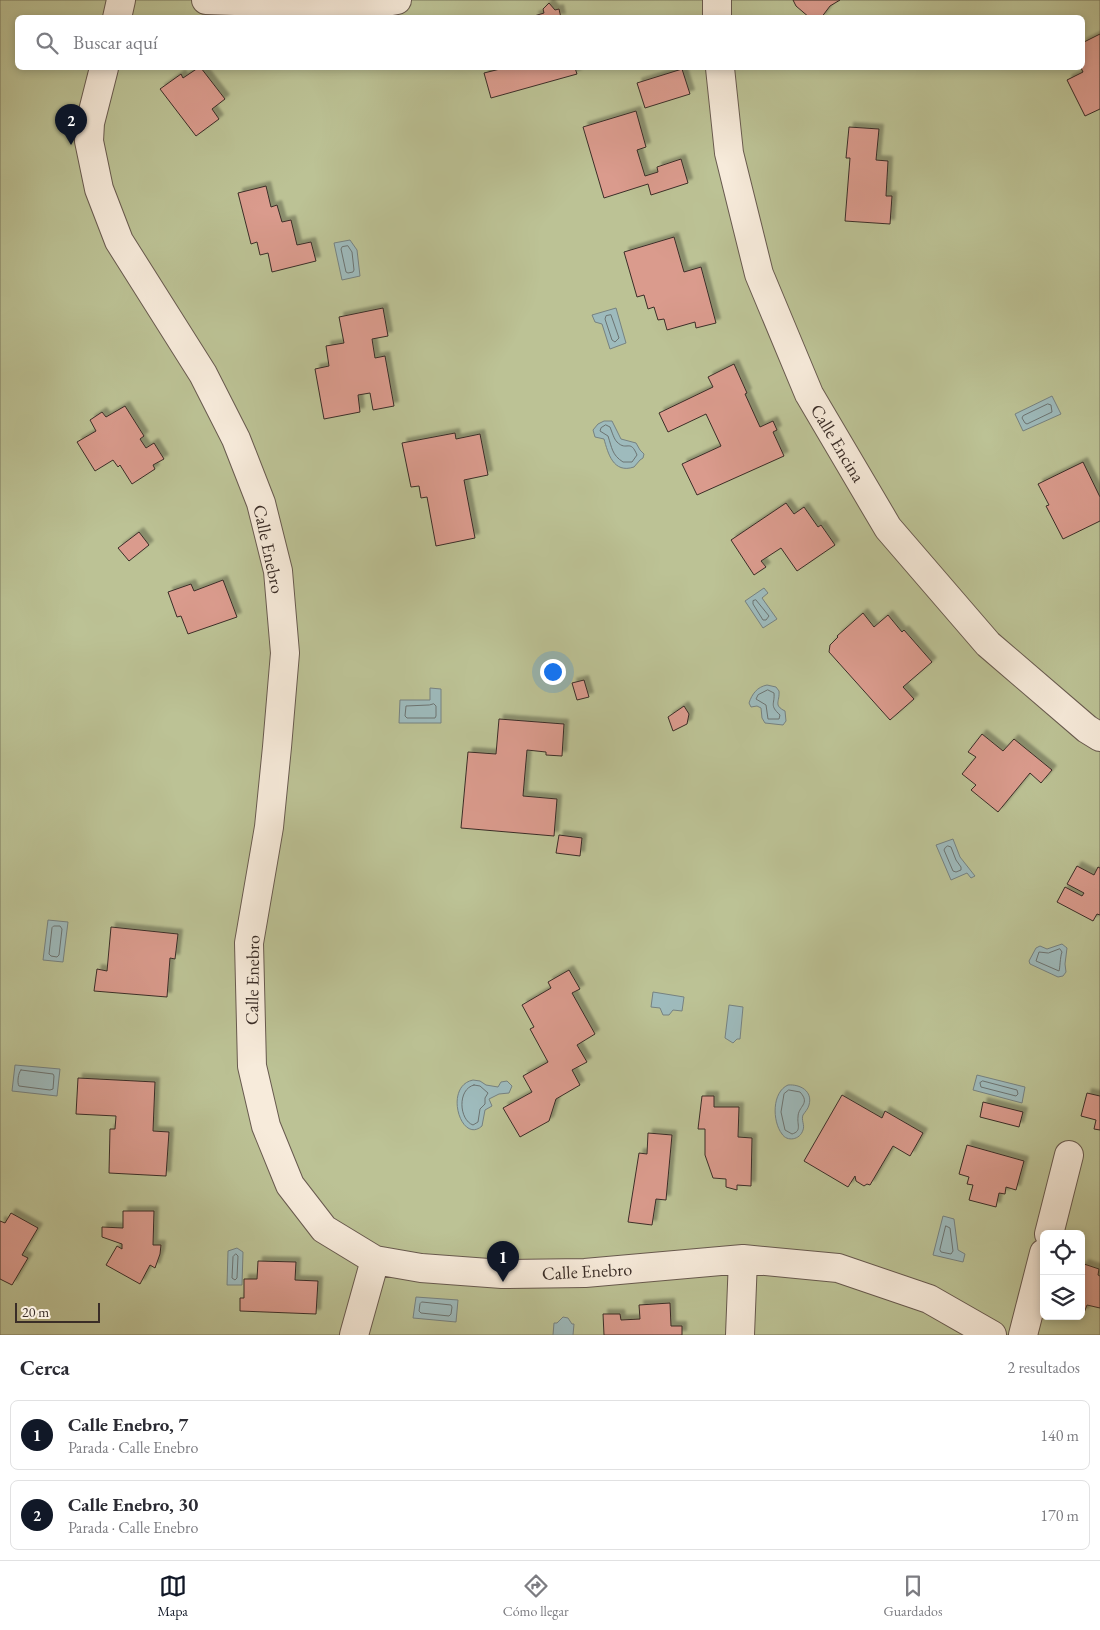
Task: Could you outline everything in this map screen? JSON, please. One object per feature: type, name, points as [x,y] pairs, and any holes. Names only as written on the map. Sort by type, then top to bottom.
[{"type":"street","points":[[117,15],[121,0]]},
{"type":"street","points":[[206,0],[341,4],[397,0]]},
{"type":"street","points":[[717,0],[717,15]]},
{"type":"street","name":"Calle Enebro","points":[[103,70],[90,123],[89,142],[99,189],[119,241],[203,374],[236,439],[261,503],[278,571],[284,653],[269,827],[249,944],[252,1066],[266,1126],[290,1185],[324,1229],[375,1260],[420,1268],[521,1274],[585,1274],[743,1259],[838,1268],[929,1299],[992,1335]]},
{"type":"street","name":"Calle Encina","points":[[720,70],[730,153],[759,274],[809,394],[888,528],[988,644],[1087,729],[1100,737]]},
{"type":"street","points":[[1050,1230],[1069,1155]]},
{"type":"street","points":[[740,1335],[743,1259]]},
{"type":"street","points":[[354,1335],[375,1260]]},
{"type":"street","points":[[1023,1335],[1040,1269]]},
{"type":"green space","points":[[0,0],[1100,0],[1100,1335],[0,1335]]},
{"type":"water","points":[[350,240],[357,250],[360,276],[342,280],[334,243]]},
{"type":"water","points":[[616,308],[626,343],[610,349],[602,324],[595,322],[592,315]]},
{"type":"water","points":[[1052,396],[1061,414],[1023,431],[1015,414]]},
{"type":"water","points":[[604,421],[612,421],[621,439],[636,443],[644,454],[643,458],[634,467],[621,468],[616,465],[607,450],[604,439],[595,437],[593,430]]},
{"type":"water","points":[[764,588],[768,593],[762,598],[777,619],[763,628],[745,601]]},
{"type":"water","points":[[767,685],[776,687],[779,691],[778,705],[785,711],[786,721],[783,725],[765,723],[762,718],[761,708],[757,706],[751,707],[749,703],[755,691]]},
{"type":"water","points":[[430,688],[441,689],[441,723],[399,723],[400,700],[430,700]]},
{"type":"water","points":[[953,839],[960,857],[975,876],[971,878],[967,873],[951,880],[936,845]]},
{"type":"water","points":[[48,920],[68,922],[63,962],[43,960]]},
{"type":"water","points":[[1062,944],[1067,948],[1066,972],[1063,976],[1058,977],[1030,964],[1029,961],[1036,948],[1040,946],[1047,949]]},
{"type":"water","points":[[653,992],[684,997],[682,1011],[673,1010],[669,1015],[663,1015],[660,1008],[651,1007]]},
{"type":"water","points":[[729,1005],[743,1007],[740,1039],[733,1043],[725,1038]]},
{"type":"water","points":[[15,1065],[60,1069],[57,1096],[12,1091]]},
{"type":"water","points":[[977,1075],[1025,1087],[1022,1103],[973,1090]]},
{"type":"water","points":[[473,1080],[498,1087],[501,1082],[507,1081],[512,1086],[509,1093],[499,1094],[489,1099],[492,1106],[485,1110],[482,1126],[474,1130],[468,1128],[462,1121],[458,1112],[457,1102],[459,1092],[464,1084]]},
{"type":"water","points":[[788,1085],[804,1089],[810,1100],[809,1106],[803,1115],[803,1130],[799,1136],[793,1139],[784,1137],[776,1122],[775,1115],[776,1100]]},
{"type":"water","points":[[943,1216],[954,1219],[958,1250],[965,1254],[963,1262],[933,1255]]},
{"type":"water","points":[[237,1248],[243,1252],[242,1285],[227,1285],[228,1251]]},
{"type":"water","points":[[416,1297],[458,1300],[456,1322],[413,1318]]},
{"type":"water","points":[[563,1317],[568,1318],[574,1324],[573,1335],[553,1335],[554,1323],[557,1323]]},
{"type":"building","points":[[793,0],[840,0],[830,6],[823,15],[806,15],[796,6]]},
{"type":"building","points":[[549,3],[555,10],[559,9],[560,15],[537,15],[544,13],[543,9]]},
{"type":"building","points":[[1100,34],[1100,109],[1085,116],[1067,80],[1085,70],[1085,42]]},
{"type":"building","points":[[195,70],[203,70],[225,99],[212,109],[219,119],[196,136],[160,89],[181,74],[183,78]]},
{"type":"building","points":[[496,70],[576,70],[577,74],[491,98],[484,73]]},
{"type":"building","points":[[682,70],[690,94],[645,108],[637,83]]},
{"type":"building","points":[[636,111],[646,147],[637,150],[645,176],[658,172],[657,167],[681,159],[688,183],[651,195],[648,184],[604,198],[583,127]]},
{"type":"building","points":[[849,127],[879,129],[876,160],[888,161],[886,196],[892,196],[890,224],[845,221],[850,158],[846,158]]},
{"type":"building","points":[[266,186],[271,207],[277,205],[282,222],[291,220],[297,245],[311,242],[316,261],[272,272],[268,253],[260,255],[257,242],[251,244],[238,193]]},
{"type":"building","points":[[674,237],[684,272],[701,267],[716,323],[696,328],[695,322],[667,330],[664,319],[658,320],[654,307],[648,309],[644,295],[637,297],[624,252]]},
{"type":"building","points":[[383,308],[388,336],[372,339],[375,358],[385,356],[394,406],[373,410],[370,393],[358,395],[360,412],[324,419],[315,369],[329,366],[326,346],[344,343],[339,317]]},
{"type":"building","points":[[734,364],[760,427],[773,421],[777,430],[773,432],[784,456],[697,495],[682,464],[721,446],[706,414],[668,432],[659,413],[713,387],[708,377]]},
{"type":"building","points":[[125,406],[144,436],[140,439],[146,448],[154,443],[164,459],[153,465],[155,469],[132,484],[120,465],[118,467],[113,460],[95,471],[77,442],[96,431],[90,420],[102,412],[106,417]]},
{"type":"building","points":[[455,433],[456,439],[480,434],[488,475],[464,480],[475,538],[436,546],[427,497],[421,498],[419,486],[411,487],[402,443]]},
{"type":"building","points":[[1083,462],[1100,497],[1100,521],[1063,539],[1046,506],[1049,505],[1038,484]]},
{"type":"building","points":[[786,503],[794,514],[804,507],[818,527],[821,525],[835,545],[797,571],[781,548],[761,561],[766,567],[754,575],[731,540]]},
{"type":"building","points":[[139,532],[149,545],[129,561],[118,548]]},
{"type":"building","points":[[223,580],[237,617],[188,634],[181,616],[177,617],[168,592],[191,584],[194,591]]},
{"type":"building","points":[[863,613],[874,627],[888,615],[932,662],[903,687],[914,699],[890,720],[829,652],[830,645],[837,636]]},
{"type":"building","points":[[584,680],[589,697],[577,700],[572,683]]},
{"type":"building","points":[[684,706],[689,714],[687,724],[673,731],[668,717]]},
{"type":"building","points":[[499,719],[564,724],[562,756],[546,755],[546,752],[527,750],[523,796],[557,799],[554,836],[461,828],[468,752],[496,754]]},
{"type":"building","points":[[982,734],[1003,751],[1014,739],[1052,770],[1041,783],[1030,773],[998,812],[971,790],[976,785],[962,774],[976,757],[968,752]]},
{"type":"building","points":[[559,835],[582,838],[580,856],[556,853]]},
{"type":"building","points":[[1077,866],[1094,875],[1098,867],[1100,868],[1100,915],[1097,914],[1093,921],[1057,902],[1065,887],[1082,896],[1084,893],[1067,884]]},
{"type":"building","points":[[111,927],[178,934],[175,959],[170,958],[167,997],[94,991],[97,969],[107,971]]},
{"type":"building","points":[[569,970],[580,989],[572,993],[595,1034],[577,1045],[587,1062],[572,1070],[580,1085],[556,1099],[549,1121],[520,1137],[503,1108],[532,1092],[523,1076],[548,1062],[530,1029],[534,1027],[522,1005],[551,988],[548,982]]},
{"type":"building","points":[[78,1078],[155,1082],[153,1131],[169,1132],[166,1176],[109,1173],[110,1129],[115,1129],[116,1116],[76,1114]]},
{"type":"building","points":[[1087,1093],[1100,1096],[1100,1130],[1094,1129],[1096,1120],[1081,1116]]},
{"type":"building","points":[[842,1095],[882,1118],[885,1111],[923,1133],[910,1156],[893,1146],[870,1185],[864,1186],[856,1181],[855,1176],[848,1187],[804,1161]]},
{"type":"building","points":[[702,1096],[714,1096],[714,1107],[739,1107],[738,1137],[752,1138],[751,1186],[737,1185],[737,1190],[726,1187],[726,1179],[713,1178],[705,1155],[705,1129],[698,1129]]},
{"type":"building","points":[[983,1102],[1023,1112],[1019,1127],[980,1117]]},
{"type":"building","points":[[648,1133],[672,1135],[666,1200],[656,1199],[652,1225],[628,1222],[639,1153],[647,1154]]},
{"type":"building","points":[[967,1145],[1024,1161],[1016,1190],[1006,1187],[1005,1194],[999,1193],[996,1207],[969,1200],[973,1185],[967,1184],[969,1177],[959,1174]]},
{"type":"building","points":[[123,1211],[154,1211],[153,1245],[161,1245],[160,1254],[155,1268],[150,1265],[140,1284],[106,1265],[117,1246],[122,1249],[122,1244],[102,1237],[102,1227],[123,1228]]},
{"type":"building","points":[[11,1213],[38,1228],[22,1255],[28,1258],[12,1285],[0,1279],[0,1221],[5,1223]]},
{"type":"building","points":[[258,1261],[296,1262],[295,1280],[318,1281],[316,1314],[240,1311],[240,1298],[244,1298],[244,1279],[257,1279]]},
{"type":"building","points":[[1085,1264],[1099,1269],[1098,1275],[1100,1276],[1100,1308],[1087,1305],[1085,1310]]},
{"type":"building","points":[[670,1303],[671,1326],[682,1326],[682,1335],[604,1335],[603,1314],[620,1314],[621,1320],[640,1319],[639,1305]]},
{"type":"place","name":"Calle Enebro, 30","points":[[71,145]]},
{"type":"place","name":"Calle Enebro, 7","points":[[503,1282]]}]
